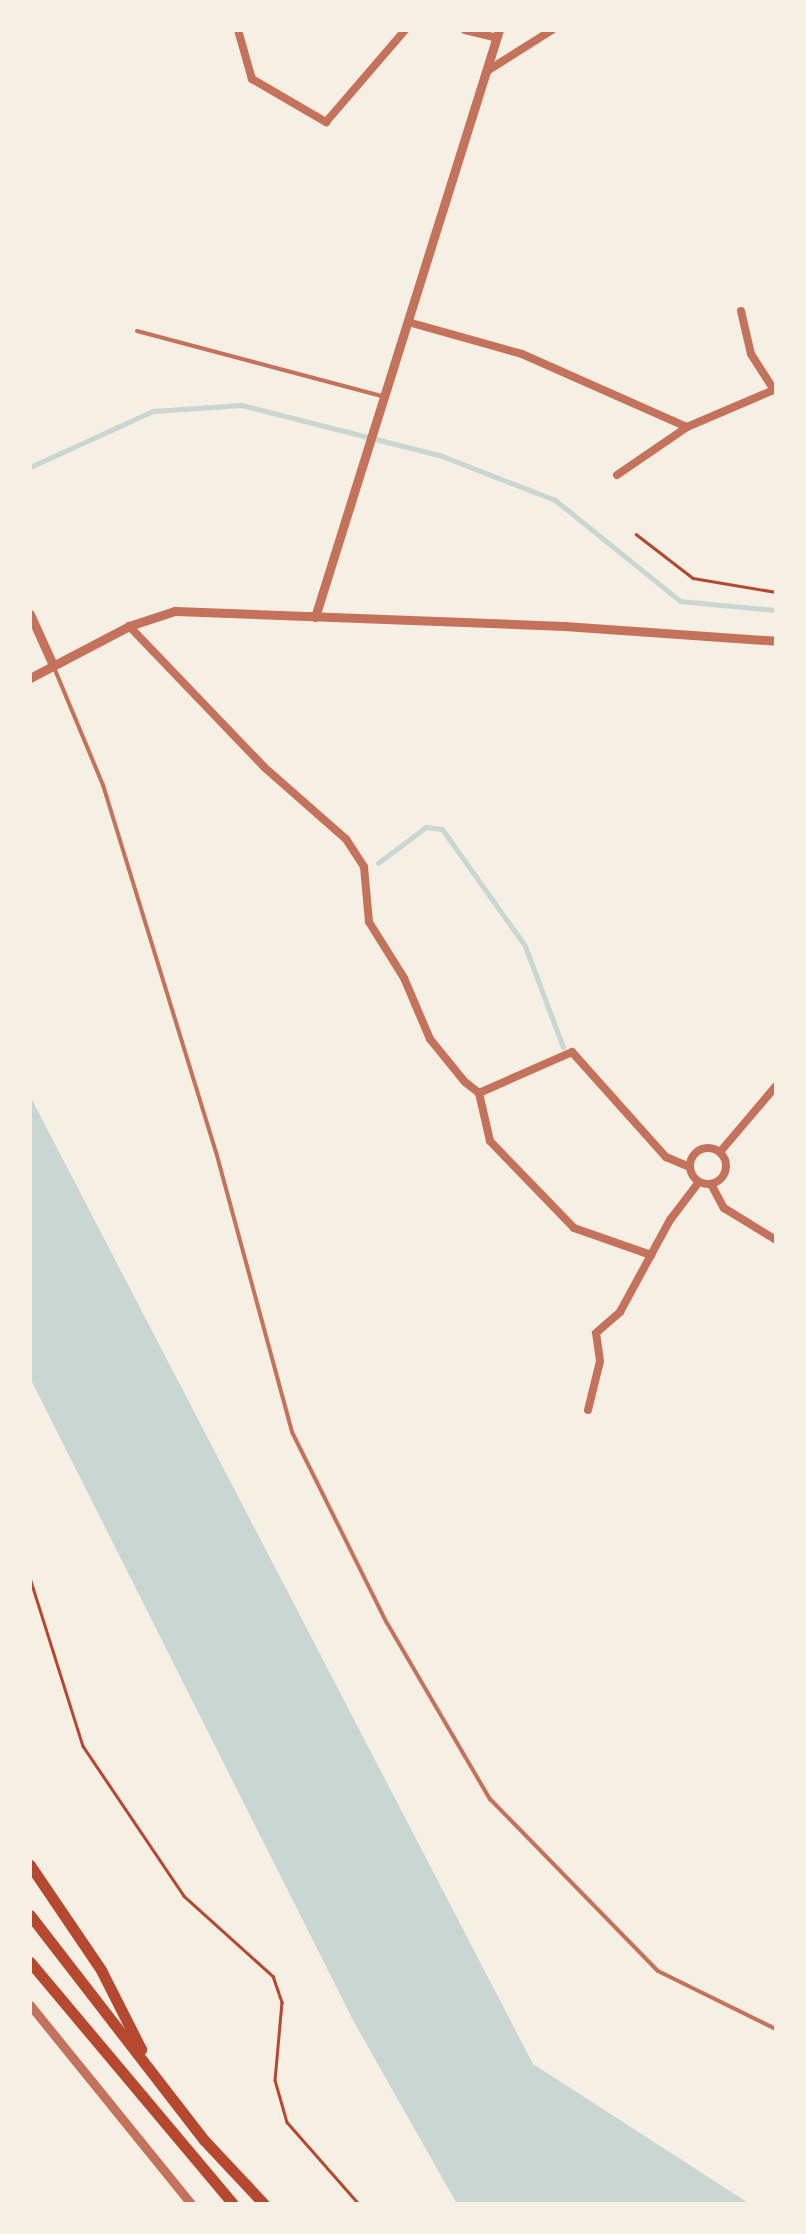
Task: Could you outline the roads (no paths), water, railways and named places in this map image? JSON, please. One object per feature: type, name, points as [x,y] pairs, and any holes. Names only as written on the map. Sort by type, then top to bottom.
[{"type":"highway","points":[[30,1865],[101,1970],[156,2080]]},
{"type":"highway","points":[[30,1915],[156,2080],[264,2204]]},
{"type":"highway","points":[[30,1962],[233,2204]]},
{"type":"street","points":[[238,30],[252,79],[326,122],[405,30]]},
{"type":"street","points":[[315,617],[498,34],[465,30]]},
{"type":"street","points":[[487,72],[552,30]]},
{"type":"street","points":[[617,475],[687,427],[775,390],[751,354],[740,310]]},
{"type":"street","points":[[408,322],[522,354],[687,427]]},
{"type":"street","points":[[32,678],[129,626],[175,611],[776,642]]},
{"type":"street","points":[[30,614],[54,665]]},
{"type":"street","points":[[129,626],[264,767],[346,839],[364,867],[369,922],[404,978],[430,1039],[479,1093],[490,1141],[574,1228],[651,1255]]},
{"type":"street","points":[[479,1093],[572,1052],[666,1157],[689,1168],[700,1182],[711,1184],[724,1174],[720,1152]]},
{"type":"street","points":[[720,1152],[776,1086]]},
{"type":"street","points":[[689,1168],[702,1148],[720,1152]]},
{"type":"street","points":[[588,1410],[600,1361],[596,1334],[620,1312],[651,1255],[700,1182]]},
{"type":"street","points":[[711,1184],[724,1208],[776,1240]]},
{"type":"street","points":[[30,2005],[191,2204]]},
{"type":"lane","points":[[138,330],[382,396]]},
{"type":"lane","points":[[54,665],[109,803],[216,1152],[292,1432],[387,1622],[490,1799],[658,1971],[776,2029]]},
{"type":"waterway","points":[[30,467],[153,411],[241,405],[442,456],[555,500],[680,601],[776,610]]},
{"type":"waterway","points":[[378,863],[426,827],[442,829],[525,946],[563,1047]]}]
